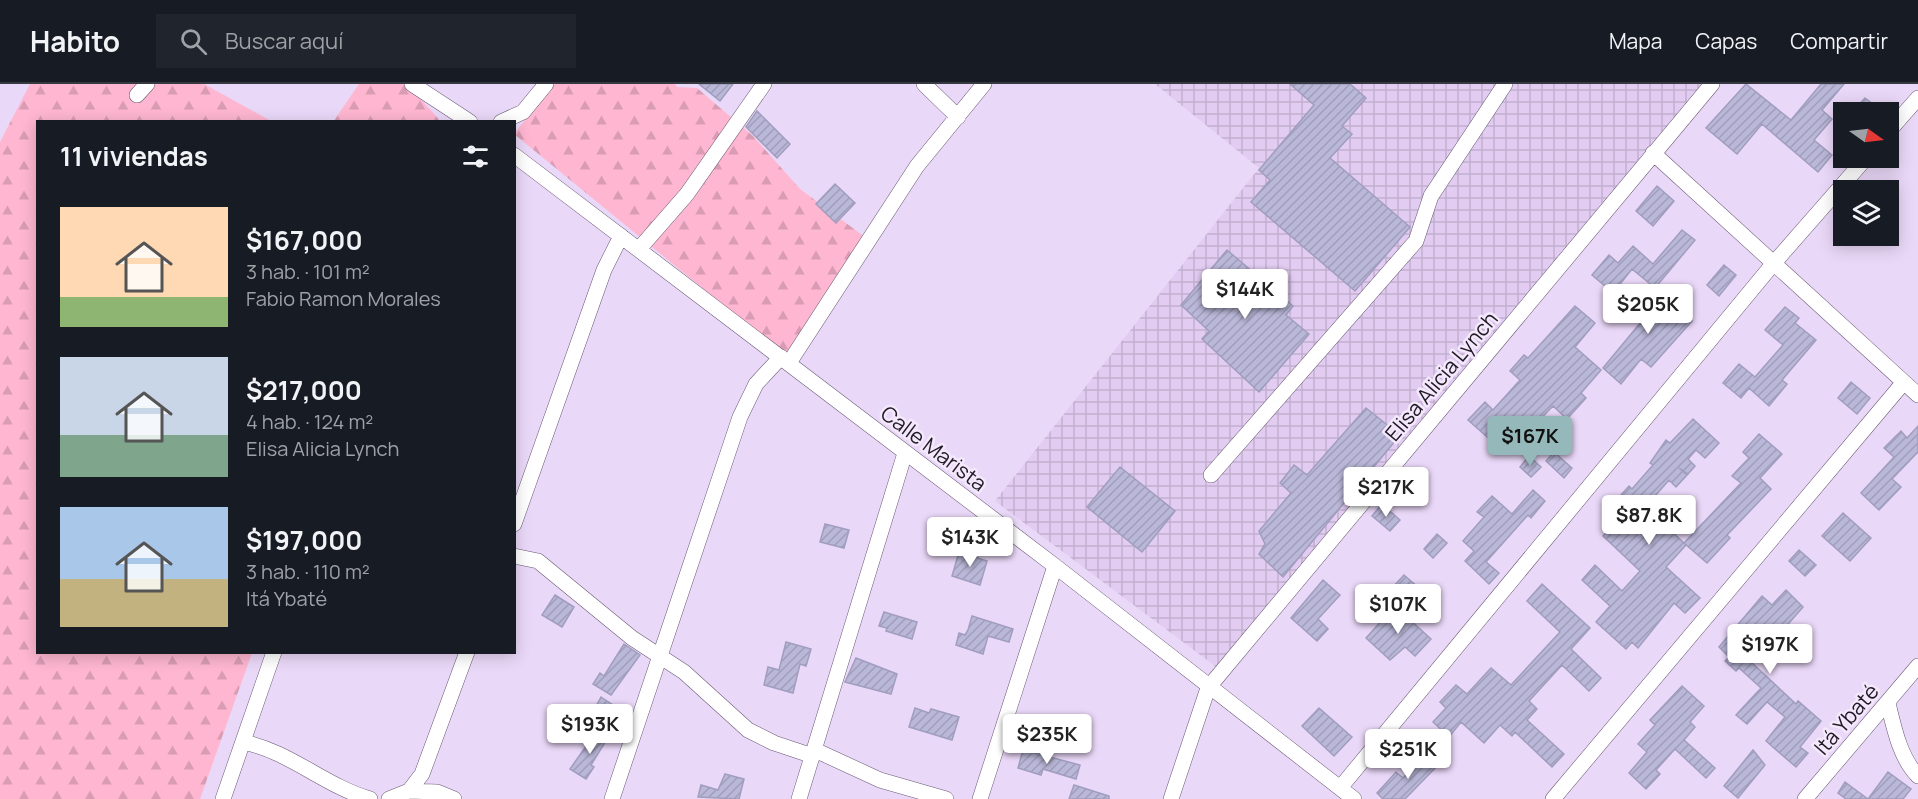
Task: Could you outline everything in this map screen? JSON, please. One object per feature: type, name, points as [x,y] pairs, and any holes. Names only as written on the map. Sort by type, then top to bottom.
[{"type":"street","points":[[505,120],[523,112],[546,84]]},
{"type":"street","points":[[639,249],[687,194],[764,84]]},
{"type":"street","points":[[924,84],[958,117]]},
{"type":"street","points":[[612,799],[740,417],[756,384],[785,360],[917,166],[984,84]]},
{"type":"street","points":[[1211,475],[1416,241],[1431,196],[1505,84]]},
{"type":"street","name":"Elisa Alicia Lynch","points":[[1171,799],[1209,688],[1712,84]]},
{"type":"street","points":[[418,86],[467,120]]},
{"type":"street","points":[[1899,120],[1918,98]]},
{"type":"street","points":[[1653,153],[1918,395]]},
{"type":"street","name":"Calle Marista","points":[[516,157],[1055,566],[1354,799]]},
{"type":"street","points":[[1340,788],[1773,264],[1857,168]]},
{"type":"street","points":[[516,518],[604,270],[621,236]]},
{"type":"street","points":[[1553,799],[1904,382]]},
{"type":"street","points":[[799,799],[905,453]]},
{"type":"street","points":[[516,556],[538,561],[632,638],[684,672],[748,730],[774,743],[814,753],[880,780],[946,799]]},
{"type":"street","points":[[980,799],[1055,566]]},
{"type":"street","points":[[223,799],[273,654]]},
{"type":"street","points":[[409,791],[422,774],[431,753],[466,654]]},
{"type":"street","name":"Itá Ybaté","points":[[1805,799],[1918,666]]},
{"type":"street","points":[[1888,704],[1896,735],[1911,769],[1918,776]]},
{"type":"street","points":[[243,741],[267,747],[310,771],[370,799]]},
{"type":"street","points":[[389,799],[409,791],[437,792],[454,799]]},
{"type":"shaded area","points":[[1155,84],[1711,84],[1227,675],[995,501],[1259,168]]},
{"type":"green space","points":[[30,84],[204,84],[269,120],[36,120],[36,654],[252,654],[200,799],[0,799],[0,142]]},
{"type":"green space","points":[[359,84],[408,84],[439,120],[334,120]]},
{"type":"green space","points":[[554,84],[675,84],[677,87],[697,88],[753,136],[800,189],[873,243],[789,359],[516,136],[516,132]]},
{"type":"building","points":[[699,84],[733,84],[720,101]]},
{"type":"building","points":[[1290,84],[1350,84],[1366,98],[1342,126],[1352,134],[1330,158],[1410,227],[1355,291],[1251,202],[1270,180],[1259,170],[1314,105]]},
{"type":"building","points":[[1746,84],[1791,120],[1821,84],[1844,84],[1822,110],[1832,119],[1814,140],[1832,155],[1818,172],[1762,124],[1737,154],[1706,128]]},
{"type":"building","points":[[757,111],[790,144],[777,158],[746,127]]},
{"type":"building","points":[[835,184],[855,203],[836,223],[816,204]]},
{"type":"building","points":[[1657,186],[1674,201],[1653,226],[1636,211]]},
{"type":"building","points":[[1682,230],[1695,240],[1655,288],[1632,269],[1613,293],[1592,275],[1609,255],[1618,263],[1633,246],[1653,264]]},
{"type":"building","points":[[1227,250],[1293,306],[1286,315],[1309,334],[1259,392],[1202,339],[1209,331],[1181,305]]},
{"type":"building","points":[[1724,265],[1736,275],[1719,296],[1707,285]]},
{"type":"building","points":[[1652,287],[1692,321],[1651,367],[1641,359],[1621,384],[1603,368],[1641,322],[1631,313]]},
{"type":"building","points":[[1575,306],[1595,323],[1575,347],[1601,370],[1581,393],[1586,398],[1567,419],[1553,406],[1527,433],[1515,422],[1495,444],[1468,420],[1485,402],[1493,410],[1520,380],[1510,371],[1524,355],[1528,358]]},
{"type":"building","points":[[1785,307],[1799,318],[1795,323],[1816,340],[1782,380],[1787,384],[1769,406],[1749,388],[1741,398],[1723,383],[1739,364],[1755,377],[1783,345],[1765,330]]},
{"type":"building","points":[[1851,382],[1870,398],[1857,414],[1838,398]]},
{"type":"building","points":[[1366,408],[1400,435],[1283,577],[1259,554],[1265,544],[1259,531],[1291,493],[1280,483],[1294,465],[1307,475]]},
{"type":"building","points":[[1693,419],[1719,443],[1705,458],[1696,450],[1688,459],[1695,466],[1688,474],[1679,468],[1687,475],[1676,487],[1669,480],[1648,504],[1662,517],[1660,520],[1686,545],[1666,567],[1700,598],[1685,613],[1674,603],[1638,648],[1632,642],[1626,649],[1596,622],[1610,606],[1582,580],[1595,565],[1622,591],[1640,571],[1603,536],[1623,515],[1612,505],[1629,486],[1632,489],[1653,465],[1650,463],[1666,440],[1670,443]]},
{"type":"building","points":[[1918,426],[1918,452],[1892,479],[1901,487],[1879,510],[1861,493],[1894,457],[1884,448],[1901,431],[1907,438]]},
{"type":"building","points":[[1759,434],[1782,454],[1760,478],[1771,489],[1727,535],[1730,538],[1707,563],[1684,543],[1741,483],[1732,476],[1749,458],[1743,452]]},
{"type":"building","points":[[1554,452],[1572,468],[1564,478],[1546,461]]},
{"type":"building","points":[[1529,456],[1541,467],[1531,477],[1520,467]]},
{"type":"building","points":[[1120,467],[1175,511],[1142,552],[1087,507]]},
{"type":"building","points":[[1533,490],[1545,501],[1531,518],[1528,515],[1486,562],[1499,573],[1489,584],[1465,561],[1474,551],[1463,541],[1484,517],[1477,512],[1492,496],[1512,514]]},
{"type":"building","points":[[1382,504],[1400,520],[1390,531],[1372,516]]},
{"type":"building","points":[[1843,513],[1871,538],[1850,561],[1822,536]]},
{"type":"building","points":[[825,524],[849,530],[844,548],[820,542]]},
{"type":"building","points":[[1437,534],[1447,543],[1433,558],[1424,549]]},
{"type":"building","points":[[1799,550],[1816,565],[1805,576],[1789,561]]},
{"type":"building","points":[[959,552],[987,561],[980,585],[952,576]]},
{"type":"building","points":[[1404,575],[1420,589],[1408,602],[1392,588]]},
{"type":"building","points":[[1323,580],[1340,595],[1318,619],[1328,629],[1317,641],[1291,618]]},
{"type":"building","points":[[1542,584],[1590,628],[1571,649],[1601,678],[1589,691],[1562,665],[1529,701],[1537,709],[1527,720],[1564,754],[1552,767],[1515,732],[1512,736],[1500,725],[1484,743],[1461,722],[1449,737],[1433,722],[1446,708],[1440,702],[1456,685],[1467,694],[1491,668],[1511,685],[1560,632],[1527,601]]},
{"type":"building","points":[[1786,590],[1803,607],[1776,638],[1773,635],[1750,661],[1796,704],[1798,701],[1821,721],[1800,747],[1808,753],[1796,767],[1766,741],[1785,717],[1767,702],[1747,724],[1736,715],[1761,688],[1739,668],[1736,671],[1725,661],[1729,657],[1719,647],[1762,596],[1772,605]]},
{"type":"building","points":[[555,595],[574,607],[562,627],[542,615]]},
{"type":"building","points":[[1395,606],[1431,639],[1415,656],[1405,647],[1390,660],[1366,638]]},
{"type":"building","points":[[884,612],[917,622],[912,639],[886,631],[887,628],[879,626]]},
{"type":"building","points":[[972,616],[1013,629],[1009,642],[988,636],[983,654],[956,645],[959,633],[965,635],[968,630]]},
{"type":"building","points":[[786,642],[811,649],[806,666],[800,664],[793,693],[764,685],[768,667],[779,670]]},
{"type":"building","points":[[624,644],[640,655],[611,695],[593,684],[600,673],[604,676]]},
{"type":"building","points":[[856,658],[897,674],[891,694],[845,682]]},
{"type":"building","points":[[1682,686],[1704,706],[1690,722],[1695,727],[1684,740],[1715,768],[1706,778],[1675,749],[1656,770],[1660,774],[1646,789],[1629,773],[1647,752],[1638,744],[1655,725],[1650,720]]},
{"type":"building","points":[[601,697],[622,711],[616,721],[595,708]]},
{"type":"building","points":[[915,708],[929,713],[931,709],[959,717],[952,740],[909,727]]},
{"type":"building","points":[[1319,708],[1352,737],[1334,756],[1302,726]]},
{"type":"building","points":[[598,729],[609,736],[591,765],[594,767],[586,779],[570,769]]},
{"type":"building","points":[[1023,750],[1080,765],[1076,779],[1043,769],[1041,775],[1018,768]]},
{"type":"building","points":[[1753,750],[1765,765],[1738,798],[1724,786]]},
{"type":"building","points":[[1425,754],[1438,765],[1405,799],[1383,799],[1377,793],[1396,772],[1403,778]]},
{"type":"building","points":[[1888,772],[1911,789],[1903,799],[1868,799]]},
{"type":"building","points":[[725,774],[744,779],[739,799],[698,797],[701,785],[718,790]]},
{"type":"building","points":[[1845,782],[1868,799],[1846,799],[1838,793]]},
{"type":"building","points":[[1074,785],[1109,796],[1109,799],[1069,799]]}]
